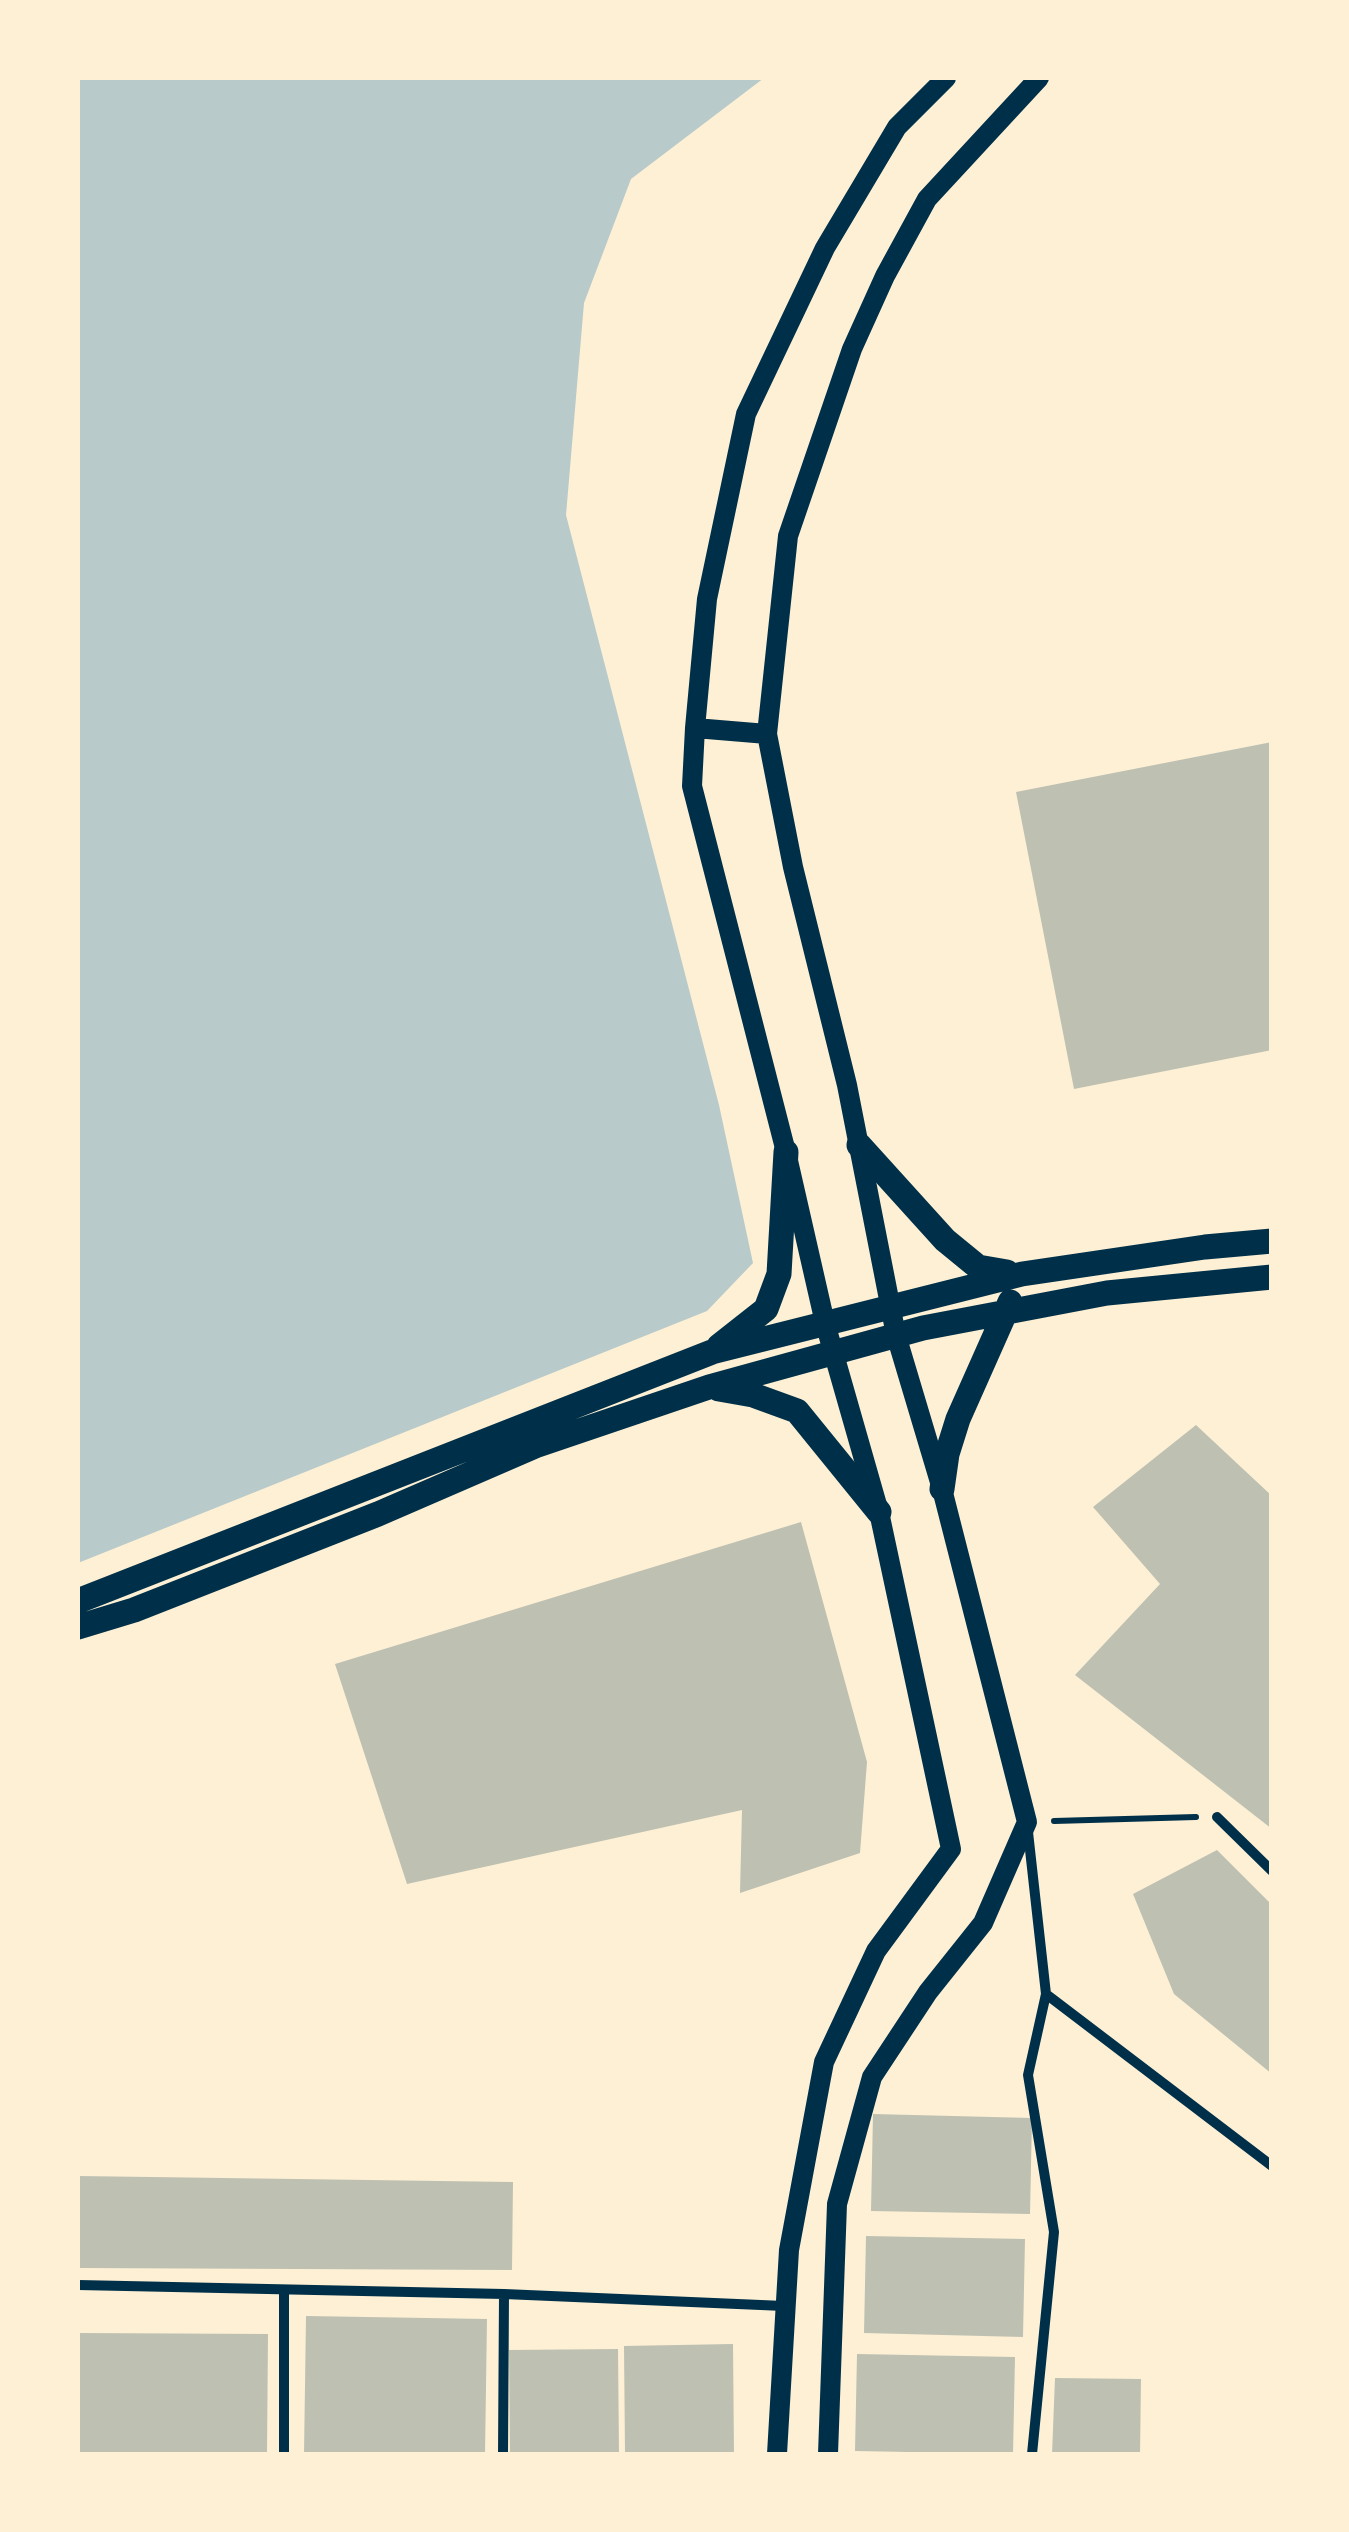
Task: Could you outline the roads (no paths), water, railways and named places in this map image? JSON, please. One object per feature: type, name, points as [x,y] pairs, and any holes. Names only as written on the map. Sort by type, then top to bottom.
[{"type":"main road","points":[[777,2454],[790,2250],[824,2062],[876,1951],[951,1849],[879,1512],[825,1323],[786,1152],[692,786],[695,728],[707,599],[746,414],[834,233],[898,127],[946,78]]},
{"type":"main road","points":[[828,2454],[838,2204],[872,2077],[928,1992],[983,1923],[1028,1822],[942,1489],[896,1335],[860,1145],[793,867],[767,734],[788,536],[852,349],[885,276],[927,199],[1039,78]]},
{"type":"main road","points":[[695,728],[767,734]]},
{"type":"main road","points":[[860,1145],[945,1240],[978,1267],[1022,1274]]},
{"type":"main road","points":[[712,1352],[766,1310],[779,1274],[786,1152]]},
{"type":"main road","points":[[78,1601],[712,1352],[1022,1274],[1272,1241]]},
{"type":"main road","points":[[942,1489],[958,1419],[1022,1274]]},
{"type":"main road","points":[[78,1626],[134,1610],[221,1576],[535,1446],[709,1388],[896,1335],[1005,1312],[1108,1292],[1272,1276]]},
{"type":"main road","points":[[709,1388],[753,1394],[797,1412],[879,1512]]},
{"type":"street","points":[[1218,1817],[1272,1871]]},
{"type":"street","points":[[1028,1822],[1046,1994],[1028,2076],[1054,2232],[1032,2454]]},
{"type":"street","points":[[1046,1994],[1272,2166]]},
{"type":"street","points":[[78,2285],[504,2294],[784,2306]]},
{"type":"street","points":[[284,2290],[284,2454]]},
{"type":"street","points":[[502,2454],[504,2294]]}]
